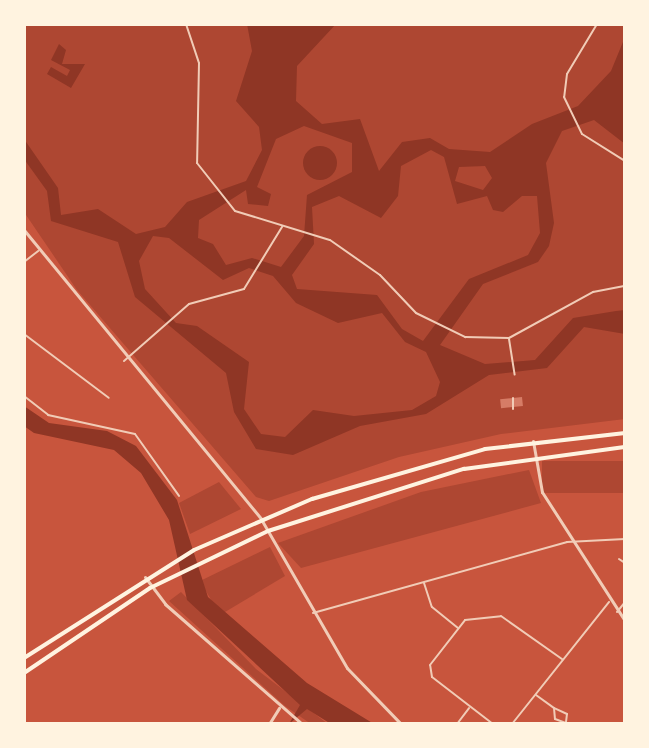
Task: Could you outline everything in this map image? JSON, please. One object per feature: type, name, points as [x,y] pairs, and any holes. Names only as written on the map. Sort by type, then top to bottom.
[{"type":"main road","points":[[24,658],[145,577],[261,519],[383,477],[533,441],[625,433]]},
{"type":"main road","points":[[24,673],[150,588],[268,531],[408,483],[536,456],[625,447]]},
{"type":"street","points":[[186,24],[200,79],[193,145],[214,192],[226,204],[283,226],[317,234],[361,260],[429,322],[452,333],[509,338],[593,292],[625,286]]},
{"type":"street","points":[[597,24],[567,74],[567,107],[577,128],[625,161]]},
{"type":"street","points":[[124,361],[201,299],[235,293],[255,276],[283,226]]},
{"type":"street","points":[[24,230],[124,361],[261,519],[347,668],[401,724]]},
{"type":"street","points":[[24,262],[38,251]]},
{"type":"street","points":[[24,334],[109,398]]},
{"type":"street","points":[[509,338],[514,374]]},
{"type":"street","points":[[24,396],[48,415],[135,434],[179,496]]},
{"type":"street","points":[[513,398],[513,409]]},
{"type":"street","points":[[533,441],[542,492],[567,542],[625,621]]},
{"type":"street","points":[[313,613],[567,542],[625,539]]},
{"type":"street","points":[[619,559],[625,563]]},
{"type":"street","points":[[145,577],[150,588],[279,708],[301,723]]},
{"type":"street","points":[[424,581],[432,607],[458,628]]},
{"type":"street","points":[[512,724],[609,602]]},
{"type":"street","points":[[617,612],[625,602]]},
{"type":"street","points":[[493,724],[432,677],[430,665],[465,620],[501,616],[562,659]]},
{"type":"street","points":[[535,694],[567,714],[567,723],[555,719],[554,708]]},
{"type":"street","points":[[457,724],[470,707]]},
{"type":"street","points":[[269,724],[279,708]]},
{"type":"shaded area","points":[[24,24],[625,24],[625,419],[501,434],[399,457],[269,501],[256,497],[77,290],[24,212]]},
{"type":"shaded area","points":[[247,24],[336,24],[297,66],[296,101],[322,124],[360,119],[379,171],[402,142],[430,138],[449,149],[490,152],[532,124],[578,106],[611,71],[625,37],[625,144],[594,120],[562,131],[546,163],[554,223],[549,246],[538,262],[483,284],[440,345],[485,364],[535,360],[573,318],[625,310],[625,334],[584,327],[547,368],[489,375],[426,414],[360,426],[293,455],[256,449],[234,412],[226,373],[135,297],[118,242],[51,221],[47,191],[24,159],[24,139],[58,188],[61,215],[98,209],[136,234],[165,227],[187,202],[246,181],[262,150],[259,127],[236,101],[252,51]],"holes":[[[304,126],[352,143],[352,172],[307,195],[304,236],[281,267],[252,258],[226,265],[213,244],[198,238],[199,220],[246,190],[248,204],[268,206],[271,194],[257,187],[276,139]],[[431,150],[444,157],[457,204],[487,196],[493,210],[503,212],[522,196],[537,196],[540,233],[528,255],[469,279],[423,341],[402,329],[377,295],[297,289],[292,275],[314,244],[312,207],[339,196],[381,218],[398,196],[401,166]],[[485,166],[492,178],[483,190],[455,181],[459,167]],[[153,236],[169,238],[223,280],[249,268],[273,276],[296,303],[338,323],[382,313],[405,342],[426,352],[440,382],[436,396],[412,410],[354,416],[313,410],[285,437],[261,434],[244,409],[249,362],[197,326],[176,323],[145,289],[139,261]]]},
{"type":"shaded area","points":[[59,44],[66,50],[62,64],[85,64],[71,88],[47,74],[51,67],[67,76],[70,70],[51,60]]},
{"type":"shaded area","points":[[320,146],[332,151],[337,163],[332,175],[320,180],[308,175],[303,163],[308,151]]},
{"type":"shaded area","points":[[24,406],[49,423],[107,431],[136,446],[177,500],[208,597],[307,683],[374,724],[331,724],[307,709],[289,724],[300,705],[187,600],[169,520],[141,473],[114,450],[34,433],[24,426]]},
{"type":"shaded area","points":[[542,461],[625,461],[625,493],[542,493]]},
{"type":"shaded area","points":[[529,470],[541,503],[301,568],[278,543],[421,492]]},
{"type":"shaded area","points":[[219,482],[241,509],[190,534],[179,503]]},
{"type":"shaded area","points":[[270,547],[285,576],[220,615],[200,581]]},
{"type":"shaded area","points":[[181,592],[256,669],[328,724],[311,724],[285,706],[169,601]]},
{"type":"building","points":[[522,397],[523,406],[501,408],[500,399]]}]
